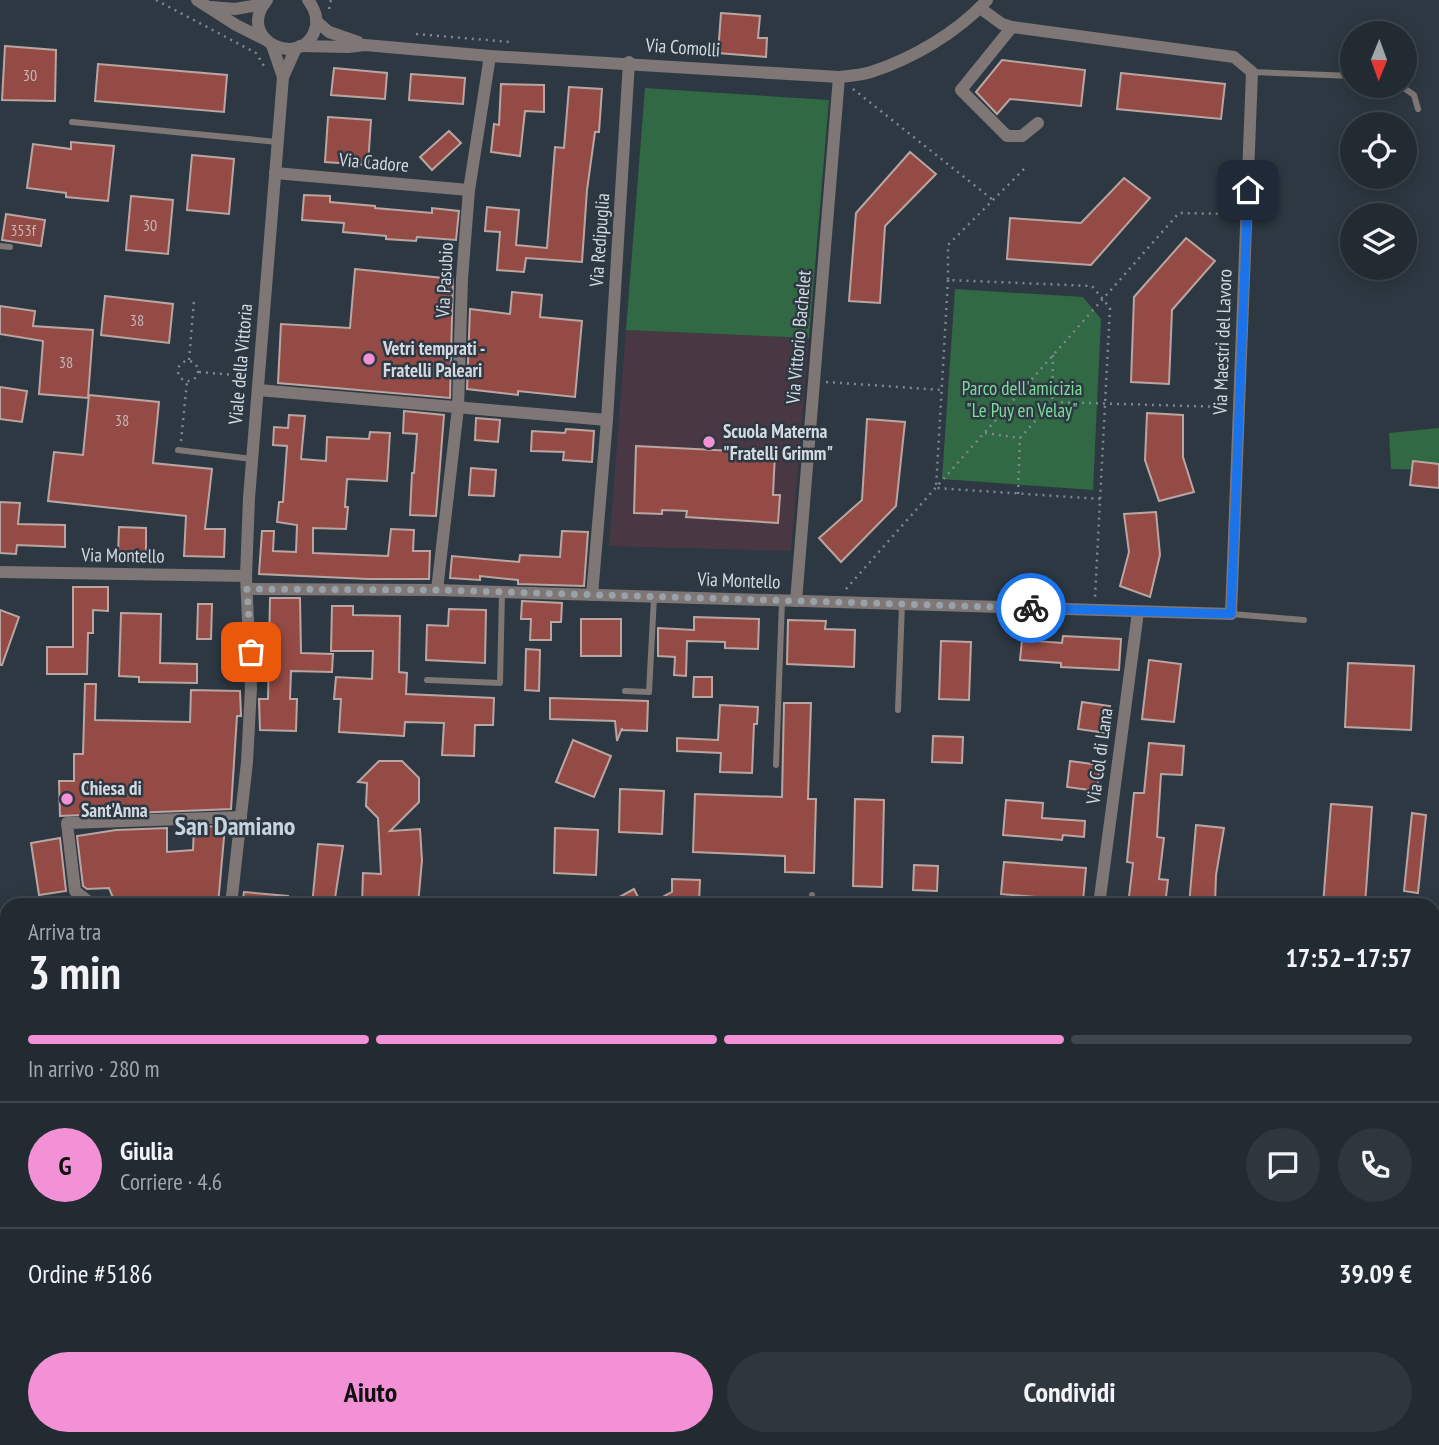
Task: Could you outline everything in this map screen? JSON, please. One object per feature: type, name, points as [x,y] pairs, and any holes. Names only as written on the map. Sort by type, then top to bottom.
[{"type":"street","name":"Via Comolli","points":[[197,0],[227,20],[282,49],[365,45],[490,56],[629,62],[839,77],[869,73],[904,58],[944,35],[984,4]]},
{"type":"street","points":[[308,0],[316,18]]},
{"type":"street","points":[[298,47],[312,36],[321,0]]},
{"type":"street","name":"Via Comolli","points":[[211,7],[243,9],[265,2]]},
{"type":"street","name":"Via Comolli","points":[[265,2],[258,22],[261,33],[269,43]]},
{"type":"street","points":[[984,4],[1002,24],[1012,27],[1234,57],[1252,72]]},
{"type":"street","name":"Via Comolli","points":[[316,18],[337,36],[365,45]]},
{"type":"street","points":[[1012,27],[961,90],[1007,136],[1022,136],[1038,123]]},
{"type":"street","name":"Viale della Vittoria","points":[[231,898],[247,762],[252,680],[246,583],[252,459],[278,142],[276,76],[269,43]]},
{"type":"street","name":"Viale della Vittoria","points":[[276,76],[298,47]]},
{"type":"street","name":"Via Pasubio","points":[[437,590],[458,408],[462,279],[469,190],[490,56]]},
{"type":"street","name":"Via Redipuglia","points":[[592,595],[607,421],[629,62]]},
{"type":"street","name":"Via Maestri del Lavoro","points":[[1231,614],[1252,72]]},
{"type":"street","name":"Via Vittorio Bachelet","points":[[796,601],[839,77]]},
{"type":"street","name":"Via Cadore","points":[[275,173],[469,190]]},
{"type":"street","points":[[258,390],[607,421]]},
{"type":"street","name":"Via Montello","points":[[0,572],[437,590],[1231,614]]},
{"type":"street","name":"Via Col di Lana","points":[[1099,898],[1138,612]]},
{"type":"street","points":[[84,898],[75,891],[67,823],[241,817]]},
{"type":"street","points":[[0,1437],[0,1444]]},
{"type":"lane","points":[[1252,72],[1340,75]]},
{"type":"lane","points":[[1415,98],[1418,109]]},
{"type":"lane","points":[[72,122],[278,142]]},
{"type":"lane","points":[[0,246],[10,247]]},
{"type":"lane","points":[[179,447],[252,459]]},
{"type":"lane","points":[[427,680],[500,683],[502,592]]},
{"type":"lane","points":[[625,691],[649,692],[654,597]]},
{"type":"lane","points":[[776,765],[782,601]]},
{"type":"lane","points":[[898,710],[902,604]]},
{"type":"lane","points":[[1231,614],[1304,620]]},
{"type":"path","points":[[156,0],[256,53],[276,76]]},
{"type":"path","points":[[839,77],[993,200]]},
{"type":"path","points":[[936,488],[948,245],[1024,169]]},
{"type":"path","points":[[834,602],[1179,213],[1247,214]]},
{"type":"path","points":[[948,280],[1092,286],[1110,308],[1095,610]]},
{"type":"path","points":[[189,360],[194,301]]},
{"type":"path","points":[[1018,494],[1020,438],[1052,402],[1054,355]]},
{"type":"path","points":[[189,360],[197,364],[199,372],[195,379],[187,382],[180,378],[177,370],[181,363],[189,360]]},
{"type":"path","points":[[199,372],[251,376]]},
{"type":"path","points":[[179,447],[187,382]]},
{"type":"path","points":[[814,382],[942,390]]},
{"type":"path","points":[[1052,402],[1239,408]]},
{"type":"path","points":[[984,433],[1020,438]]},
{"type":"path","points":[[936,488],[1101,499]]},
{"type":"shaded area","name":"Scuola Materna \"Fratelli Grimm\"","points":[[626,330],[809,338],[791,551],[609,546]]},
{"type":"green space","points":[[645,88],[829,100],[809,338],[626,330]]},
{"type":"green space","name":"Parco dell'amicizia \"Le Puy en Velay\"","points":[[955,289],[1083,297],[1101,319],[1093,490],[942,479]]},
{"type":"green space","points":[[1439,428],[1439,470],[1391,469],[1389,433]]},
{"type":"building","points":[[721,13],[760,16],[758,38],[767,38],[766,57],[718,53]]},
{"type":"building","points":[[5,46],[56,50],[55,101],[2,100]]},
{"type":"building","points":[[1002,60],[1085,70],[1081,106],[1010,99],[997,114],[976,92]]},
{"type":"building","points":[[98,64],[227,75],[224,112],[95,101]]},
{"type":"building","points":[[334,68],[387,73],[385,99],[331,95]]},
{"type":"building","points":[[1121,73],[1225,84],[1221,119],[1117,109]]},
{"type":"building","points":[[411,74],[465,78],[463,104],[409,100]]},
{"type":"building","points":[[501,84],[544,85],[544,112],[525,111],[520,156],[491,152],[494,124],[499,125]]},
{"type":"building","points":[[569,87],[602,89],[599,132],[595,132],[587,190],[582,262],[526,258],[524,272],[497,270],[500,232],[485,231],[487,207],[519,210],[516,245],[547,248],[555,147],[564,148]]},
{"type":"building","points":[[328,117],[371,120],[368,165],[325,162]]},
{"type":"building","points":[[449,131],[461,143],[432,170],[420,157]]},
{"type":"building","points":[[71,142],[114,146],[108,201],[66,197],[66,193],[27,188],[33,144],[71,149]]},
{"type":"building","points":[[910,152],[936,174],[885,226],[880,303],[849,301],[856,213]]},
{"type":"building","points":[[192,155],[234,159],[229,214],[187,210]]},
{"type":"building","points":[[1124,178],[1150,198],[1091,265],[1007,259],[1010,218],[1081,223]]},
{"type":"building","points":[[304,195],[330,196],[330,202],[375,208],[432,213],[432,208],[459,211],[456,240],[417,237],[416,241],[386,239],[386,236],[343,232],[344,223],[302,220]]},
{"type":"building","points":[[131,196],[173,200],[168,254],[126,250]]},
{"type":"building","points":[[6,214],[45,220],[41,246],[2,240]]},
{"type":"building","points":[[1186,238],[1215,261],[1172,310],[1169,384],[1131,382],[1134,297]]},
{"type":"building","name":"Vetri temprati - Fratelli Paleari","points":[[355,269],[453,279],[450,398],[278,383],[281,324],[350,328]]},
{"type":"building","points":[[512,292],[542,295],[540,317],[582,321],[575,397],[518,391],[518,395],[467,389],[470,309],[510,314]]},
{"type":"building","points":[[105,296],[173,304],[169,343],[101,335]]},
{"type":"building","points":[[0,306],[35,311],[33,326],[93,330],[88,398],[39,394],[43,341],[0,334]]},
{"type":"building","points":[[0,387],[27,391],[22,422],[0,419]]},
{"type":"building","points":[[89,395],[159,402],[153,463],[212,469],[205,529],[225,529],[224,557],[184,556],[186,516],[48,501],[54,452],[83,455]]},
{"type":"building","points":[[404,411],[444,415],[436,516],[410,515],[417,434],[403,433]]},
{"type":"building","points":[[1147,413],[1183,415],[1183,457],[1194,492],[1159,501],[1145,460]]},
{"type":"building","points":[[289,415],[305,416],[301,459],[326,461],[327,437],[369,439],[370,432],[390,433],[387,481],[347,479],[346,529],[313,528],[313,553],[388,556],[391,529],[414,530],[413,551],[430,551],[429,579],[259,574],[262,531],[274,531],[273,551],[296,552],[297,525],[277,522],[279,502],[283,502],[287,446],[273,445],[274,427],[288,428]]},
{"type":"building","points":[[476,418],[500,420],[498,442],[475,440]]},
{"type":"building","points":[[867,419],[905,422],[896,506],[841,562],[819,538],[862,500]]},
{"type":"building","points":[[566,429],[594,431],[592,462],[563,460],[564,452],[531,451],[532,431],[565,433]]},
{"type":"building","points":[[636,446],[775,453],[773,495],[780,495],[778,523],[686,517],[687,511],[634,513]]},
{"type":"building","points":[[1413,461],[1439,464],[1439,488],[1410,485]]},
{"type":"building","points":[[471,468],[496,470],[494,496],[469,495]]},
{"type":"building","points":[[0,502],[20,503],[18,524],[65,525],[65,547],[17,545],[16,554],[0,553]]},
{"type":"building","points":[[1156,512],[1160,555],[1150,597],[1120,586],[1129,552],[1124,514]]},
{"type":"building","points":[[119,527],[146,528],[146,555],[118,555]]},
{"type":"building","points":[[562,531],[588,532],[584,586],[518,584],[518,580],[480,576],[480,580],[450,578],[452,556],[519,562],[520,555],[560,557]]},
{"type":"building","points":[[73,587],[108,587],[108,611],[93,610],[93,633],[88,633],[87,674],[47,674],[47,647],[73,647]]},
{"type":"building","points":[[270,598],[300,598],[301,653],[333,654],[332,672],[291,671],[290,699],[297,699],[296,731],[260,730],[259,699],[268,699]]},
{"type":"building","points":[[522,601],[562,603],[561,622],[551,622],[551,640],[530,640],[531,619],[521,619]]},
{"type":"building","points":[[198,604],[212,604],[211,639],[197,639]]},
{"type":"building","points":[[332,606],[353,606],[353,615],[400,616],[399,672],[407,673],[406,694],[494,698],[493,725],[475,725],[474,756],[442,755],[444,723],[405,722],[404,736],[339,732],[341,699],[334,699],[336,677],[372,679],[373,651],[331,651]]},
{"type":"building","points":[[449,609],[486,610],[485,663],[426,660],[427,625],[448,626]]},
{"type":"building","points":[[0,610],[19,617],[2,665],[0,665]]},
{"type":"building","points":[[121,613],[161,614],[160,663],[197,664],[197,683],[139,682],[139,677],[119,676]]},
{"type":"building","points":[[694,617],[759,619],[758,649],[725,648],[725,642],[687,641],[686,676],[674,675],[675,657],[658,656],[658,628],[694,630]]},
{"type":"building","points":[[581,619],[621,619],[621,656],[581,656]]},
{"type":"building","points":[[788,620],[826,621],[825,629],[855,630],[854,667],[787,664]]},
{"type":"building","points":[[1063,636],[1121,639],[1119,670],[1061,667],[1061,663],[1020,660],[1022,640],[1062,643]]},
{"type":"building","points":[[941,641],[971,642],[969,700],[939,699]]},
{"type":"building","points":[[526,649],[540,650],[539,691],[525,690]]},
{"type":"building","points":[[1149,660],[1181,664],[1174,722],[1142,719]]},
{"type":"building","points":[[1348,663],[1414,666],[1411,730],[1345,727]]},
{"type":"building","points":[[694,677],[712,677],[712,697],[693,697]]},
{"type":"building","points":[[85,684],[96,684],[95,720],[190,722],[191,690],[240,691],[241,716],[237,716],[231,809],[60,816],[59,781],[74,781],[74,754],[83,754]]},
{"type":"building","points":[[550,698],[648,701],[647,731],[622,728],[617,741],[615,721],[550,719]]},
{"type":"building","points":[[1082,702],[1110,706],[1106,733],[1078,729]]},
{"type":"building","points":[[784,703],[811,703],[808,799],[816,799],[814,873],[785,872],[785,856],[693,852],[695,794],[782,797]]},
{"type":"building","points":[[720,705],[758,707],[757,724],[754,724],[752,773],[720,772],[721,753],[677,751],[677,738],[718,740]]},
{"type":"building","points":[[933,736],[963,737],[962,763],[932,762]]},
{"type":"building","points":[[573,740],[611,756],[594,797],[556,782]]},
{"type":"building","points":[[1149,743],[1184,746],[1182,775],[1161,774],[1157,837],[1164,838],[1159,879],[1168,880],[1166,898],[1129,898],[1133,863],[1127,862],[1134,793],[1144,793]]},
{"type":"building","points":[[379,761],[402,761],[419,778],[419,802],[390,831],[420,829],[422,860],[419,898],[362,898],[363,873],[381,874],[378,818],[366,806],[367,783],[358,782]]},
{"type":"building","points":[[1070,761],[1100,765],[1097,791],[1067,787]]},
{"type":"building","points":[[620,789],[664,791],[662,834],[619,832]]},
{"type":"building","points":[[855,799],[884,800],[882,887],[853,886]]},
{"type":"building","points":[[1006,800],[1043,803],[1042,818],[1085,821],[1084,837],[1063,835],[1062,840],[1003,835]]},
{"type":"building","points":[[1331,804],[1372,807],[1366,898],[1324,898]]},
{"type":"building","points":[[1412,813],[1426,815],[1418,893],[1404,891]]},
{"type":"building","points":[[1196,825],[1224,828],[1215,898],[1190,898]]},
{"type":"building","points":[[225,826],[219,898],[113,898],[109,888],[87,889],[83,886],[77,836],[116,830],[167,828],[167,852],[193,850],[194,827]]},
{"type":"building","points":[[555,828],[598,830],[596,875],[554,873]]},
{"type":"building","points":[[60,838],[66,891],[39,895],[31,843]]},
{"type":"building","points":[[318,844],[343,846],[335,898],[313,898]]},
{"type":"building","points":[[1004,862],[1086,868],[1083,898],[1001,894]]},
{"type":"building","points":[[914,865],[938,866],[937,891],[913,890]]},
{"type":"building","points":[[672,879],[700,880],[699,898],[661,898],[672,892]]},
{"type":"building","points":[[634,889],[638,898],[618,898]]},
{"type":"building","points":[[244,892],[288,896],[288,898],[243,898]]},
{"type":"way so far","points":[[251,652],[247,589],[437,590],[1031,608]]},
{"type":"place","name":"Vetri temprati - Fratelli Paleari","points":[[369,359]]},
{"type":"place","name":"Scuola Materna \"Fratelli Grimm\"","points":[[709,442]]},
{"type":"place","name":"Chiesa di Sant'Anna","points":[[67,799]]},
{"type":"district","name":"San Damiano","points":[[235,826]]},
{"type":"route","points":[[1031,608],[1231,614],[1248,190]]}]
